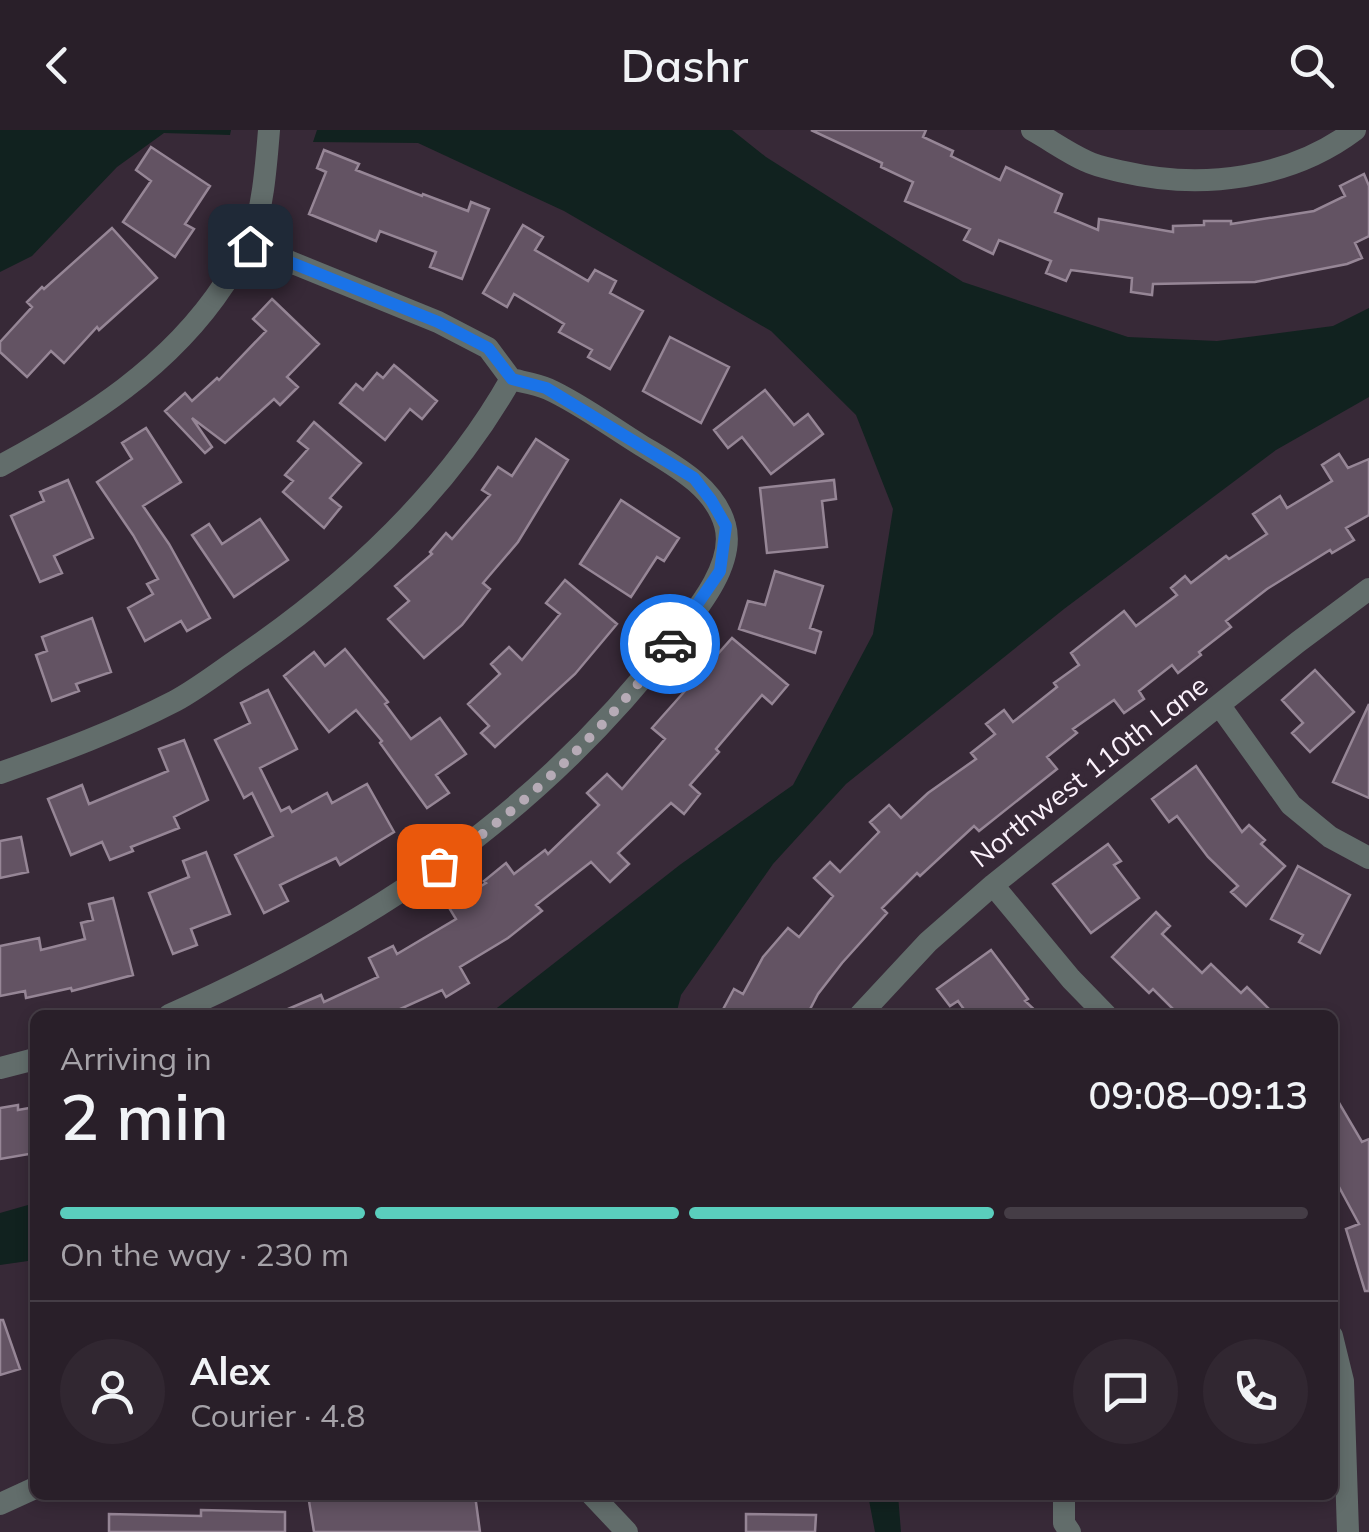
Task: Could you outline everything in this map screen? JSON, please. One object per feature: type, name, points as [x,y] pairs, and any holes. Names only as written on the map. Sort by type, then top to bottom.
[{"type":"street","points":[[0,466],[75,426],[146,373],[206,312],[250,246],[266,173],[269,130]]},
{"type":"street","points":[[1032,130],[1089,163],[1157,180],[1218,180],[1273,172],[1340,142],[1355,130]]},
{"type":"street","points":[[180,1010],[244,982],[356,922],[466,846],[566,762],[638,686],[696,610],[720,571],[726,526],[694,478],[546,388],[512,379],[488,348],[438,322],[250,246]]},
{"type":"street","points":[[0,773],[82,744],[178,700],[276,632],[350,574],[422,503],[485,426],[512,379]]},
{"type":"street","name":"Northwest 110th Lane","points":[[865,1010],[928,942],[993,885],[1369,590]]},
{"type":"street","points":[[1220,706],[1292,806],[1330,836],[1369,858]]},
{"type":"street","points":[[993,885],[1101,1010]]},
{"type":"street","points":[[0,1068],[30,1060]]},
{"type":"street","points":[[1338,1361],[1343,1382],[1348,1532]]},
{"type":"street","points":[[0,1504],[30,1490]]},
{"type":"street","points":[[597,1500],[627,1532]]},
{"type":"street","points":[[1064,1500],[1064,1524],[1070,1532]]},
{"type":"shaded area","points":[[0,130],[231,130],[230,135],[164,133],[117,167],[32,256],[0,272]]},
{"type":"shaded area","points":[[317,130],[732,130],[766,157],[963,282],[1128,337],[1217,341],[1333,326],[1369,308],[1369,397],[1276,450],[1064,609],[846,784],[773,864],[681,995],[677,1010],[494,1010],[681,864],[793,785],[873,634],[893,509],[856,415],[771,331],[564,211],[418,143],[313,142]]},
{"type":"shaded area","points":[[30,1204],[30,1261],[0,1265],[0,1213]]},
{"type":"shaded area","points":[[869,1500],[898,1500],[901,1532],[875,1532]]},
{"type":"building","points":[[811,130],[926,130],[923,137],[953,151],[951,156],[1000,180],[1006,167],[1062,194],[1055,212],[1098,230],[1099,219],[1173,232],[1173,226],[1204,225],[1204,221],[1231,224],[1314,211],[1345,196],[1340,186],[1364,174],[1369,186],[1369,236],[1355,243],[1362,258],[1255,282],[1153,284],[1152,295],[1131,292],[1132,278],[1071,270],[1066,281],[1046,273],[1051,261],[999,240],[993,254],[964,240],[970,229],[905,201],[913,182]]},
{"type":"building","points":[[151,147],[210,186],[185,224],[194,229],[175,257],[123,222],[151,181],[136,170]]},
{"type":"building","points":[[324,150],[359,164],[356,170],[422,196],[468,211],[471,202],[489,209],[462,279],[430,267],[436,252],[380,231],[376,241],[309,214],[326,172],[317,168]]},
{"type":"building","points":[[523,225],[543,237],[535,250],[588,281],[595,270],[616,281],[610,293],[643,311],[610,369],[588,357],[592,350],[559,332],[564,324],[514,294],[507,307],[483,293]]},
{"type":"building","points":[[112,228],[157,278],[99,330],[97,327],[64,363],[51,351],[27,377],[0,352],[0,342],[32,307],[27,302]]},
{"type":"building","points":[[272,299],[319,344],[287,377],[298,387],[280,405],[274,399],[225,443],[192,418],[212,447],[205,453],[165,411],[185,393],[192,401],[219,380],[266,331],[253,319]]},
{"type":"building","points":[[670,337],[729,367],[701,423],[643,391]]},
{"type":"building","points":[[394,365],[437,401],[422,419],[410,409],[385,440],[340,403],[356,384],[363,390],[377,373],[383,378]]},
{"type":"building","points":[[765,390],[794,425],[808,414],[823,434],[771,474],[742,437],[728,448],[714,430]]},
{"type":"building","points":[[314,422],[361,463],[330,498],[341,507],[324,528],[283,492],[293,481],[285,475],[308,449],[298,441]]},
{"type":"building","points":[[146,428],[181,482],[143,506],[210,618],[187,631],[181,621],[145,641],[128,608],[153,594],[147,584],[158,579],[97,482],[132,459],[122,443]]},
{"type":"building","points":[[536,439],[568,460],[518,542],[483,583],[490,589],[462,625],[424,658],[388,619],[409,601],[395,586],[432,554],[446,533],[452,539],[490,495],[482,490],[498,467],[512,476]]},
{"type":"building","points":[[1339,454],[1348,468],[1369,459],[1369,515],[1346,528],[1354,540],[1332,553],[1330,550],[1267,589],[1226,621],[1231,627],[1199,652],[1201,655],[1178,673],[1172,665],[1139,691],[1144,699],[1124,713],[1114,700],[1073,729],[1077,733],[1047,757],[1057,769],[979,831],[974,826],[882,908],[887,913],[842,963],[810,1010],[723,1010],[734,989],[743,994],[763,957],[788,928],[799,937],[833,896],[814,878],[830,862],[840,872],[879,832],[870,822],[889,805],[901,818],[976,759],[971,753],[995,734],[986,724],[1004,710],[1013,722],[1057,687],[1054,683],[1079,665],[1071,653],[1124,611],[1136,626],[1177,595],[1171,588],[1185,576],[1191,583],[1226,556],[1229,559],[1267,534],[1253,514],[1280,496],[1287,508],[1332,481],[1322,465]]},
{"type":"building","points":[[68,480],[93,538],[54,556],[62,573],[40,582],[11,516],[44,501],[40,492]]},
{"type":"building","points":[[834,480],[836,499],[822,501],[827,547],[767,553],[760,488]]},
{"type":"building","points":[[621,500],[679,538],[664,561],[657,557],[631,597],[580,564]]},
{"type":"building","points":[[260,519],[288,560],[234,597],[192,535],[209,524],[222,544]]},
{"type":"building","points":[[775,571],[823,586],[810,628],[821,632],[815,653],[739,629],[748,601],[765,605]]},
{"type":"building","points":[[565,580],[617,624],[575,674],[495,747],[481,733],[489,726],[468,704],[500,674],[491,664],[509,647],[522,660],[560,614],[546,603]]},
{"type":"building","points":[[92,618],[111,672],[76,684],[79,691],[52,701],[36,655],[47,651],[42,637]]},
{"type":"building","points":[[732,638],[788,685],[772,704],[762,695],[716,749],[719,752],[690,785],[700,794],[684,814],[671,803],[618,853],[629,864],[610,882],[591,862],[536,905],[542,911],[508,938],[460,967],[469,983],[446,997],[442,990],[398,1010],[286,1010],[321,995],[324,1002],[378,977],[369,958],[393,946],[397,954],[456,919],[448,906],[486,883],[506,863],[514,874],[545,850],[548,854],[599,805],[587,793],[607,774],[622,789],[665,739],[652,728]]},
{"type":"building","points":[[345,649],[388,702],[385,704],[411,739],[440,718],[466,754],[436,775],[449,793],[427,808],[356,710],[329,732],[284,676],[314,652],[325,666]]},
{"type":"building","points":[[1315,670],[1354,712],[1310,752],[1292,733],[1303,723],[1282,700]]},
{"type":"building","points":[[268,690],[297,749],[260,768],[281,811],[289,807],[292,812],[327,793],[332,803],[367,784],[394,832],[340,865],[336,858],[280,885],[288,901],[264,913],[235,855],[273,836],[252,793],[244,798],[215,740],[250,723],[241,703]]},
{"type":"building","points":[[1369,704],[1369,798],[1333,782]]},
{"type":"building","points":[[184,740],[208,800],[174,817],[179,828],[131,847],[133,851],[110,860],[102,842],[71,855],[48,799],[82,785],[89,804],[168,771],[159,749]]},
{"type":"building","points":[[1196,766],[1242,832],[1249,825],[1265,840],[1261,844],[1285,866],[1246,906],[1231,892],[1238,886],[1208,857],[1177,816],[1169,822],[1152,799]]},
{"type":"building","points":[[21,837],[28,872],[0,878],[0,841]]},
{"type":"building","points":[[1108,844],[1121,861],[1114,865],[1139,898],[1091,933],[1053,884]]},
{"type":"building","points":[[206,852],[230,914],[191,929],[197,945],[173,954],[149,893],[189,877],[183,861]]},
{"type":"building","points":[[1298,866],[1350,895],[1320,953],[1299,942],[1303,935],[1271,919]]},
{"type":"building","points":[[113,898],[133,975],[72,991],[71,988],[26,998],[25,991],[0,996],[0,946],[39,938],[41,950],[85,939],[81,923],[93,920],[89,904]]},
{"type":"building","points":[[1156,912],[1170,926],[1162,934],[1202,973],[1211,964],[1241,993],[1247,987],[1270,1010],[1174,1010],[1153,989],[1149,993],[1112,957]]},
{"type":"building","points":[[991,950],[1035,1010],[964,1010],[958,1001],[950,1006],[937,989]]},
{"type":"building","points":[[1338,1101],[1362,1142],[1369,1139],[1369,1291],[1365,1291],[1346,1229],[1359,1224],[1339,1187]]},
{"type":"building","points":[[0,1108],[30,1108],[30,1154],[0,1159]]},
{"type":"building","points":[[0,1320],[20,1369],[0,1375]]},
{"type":"building","points":[[309,1500],[476,1500],[480,1532],[314,1532]]},
{"type":"building","points":[[201,1510],[285,1512],[285,1532],[109,1532],[109,1514],[201,1516]]},
{"type":"building","points":[[746,1514],[816,1515],[815,1532],[746,1532]]},
{"type":"way so far","points":[[439,866],[566,762],[638,686],[670,644]]},
{"type":"route","points":[[250,246],[438,322],[488,348],[512,379],[546,388],[694,478],[726,526],[724,548],[720,571],[670,644]]}]
